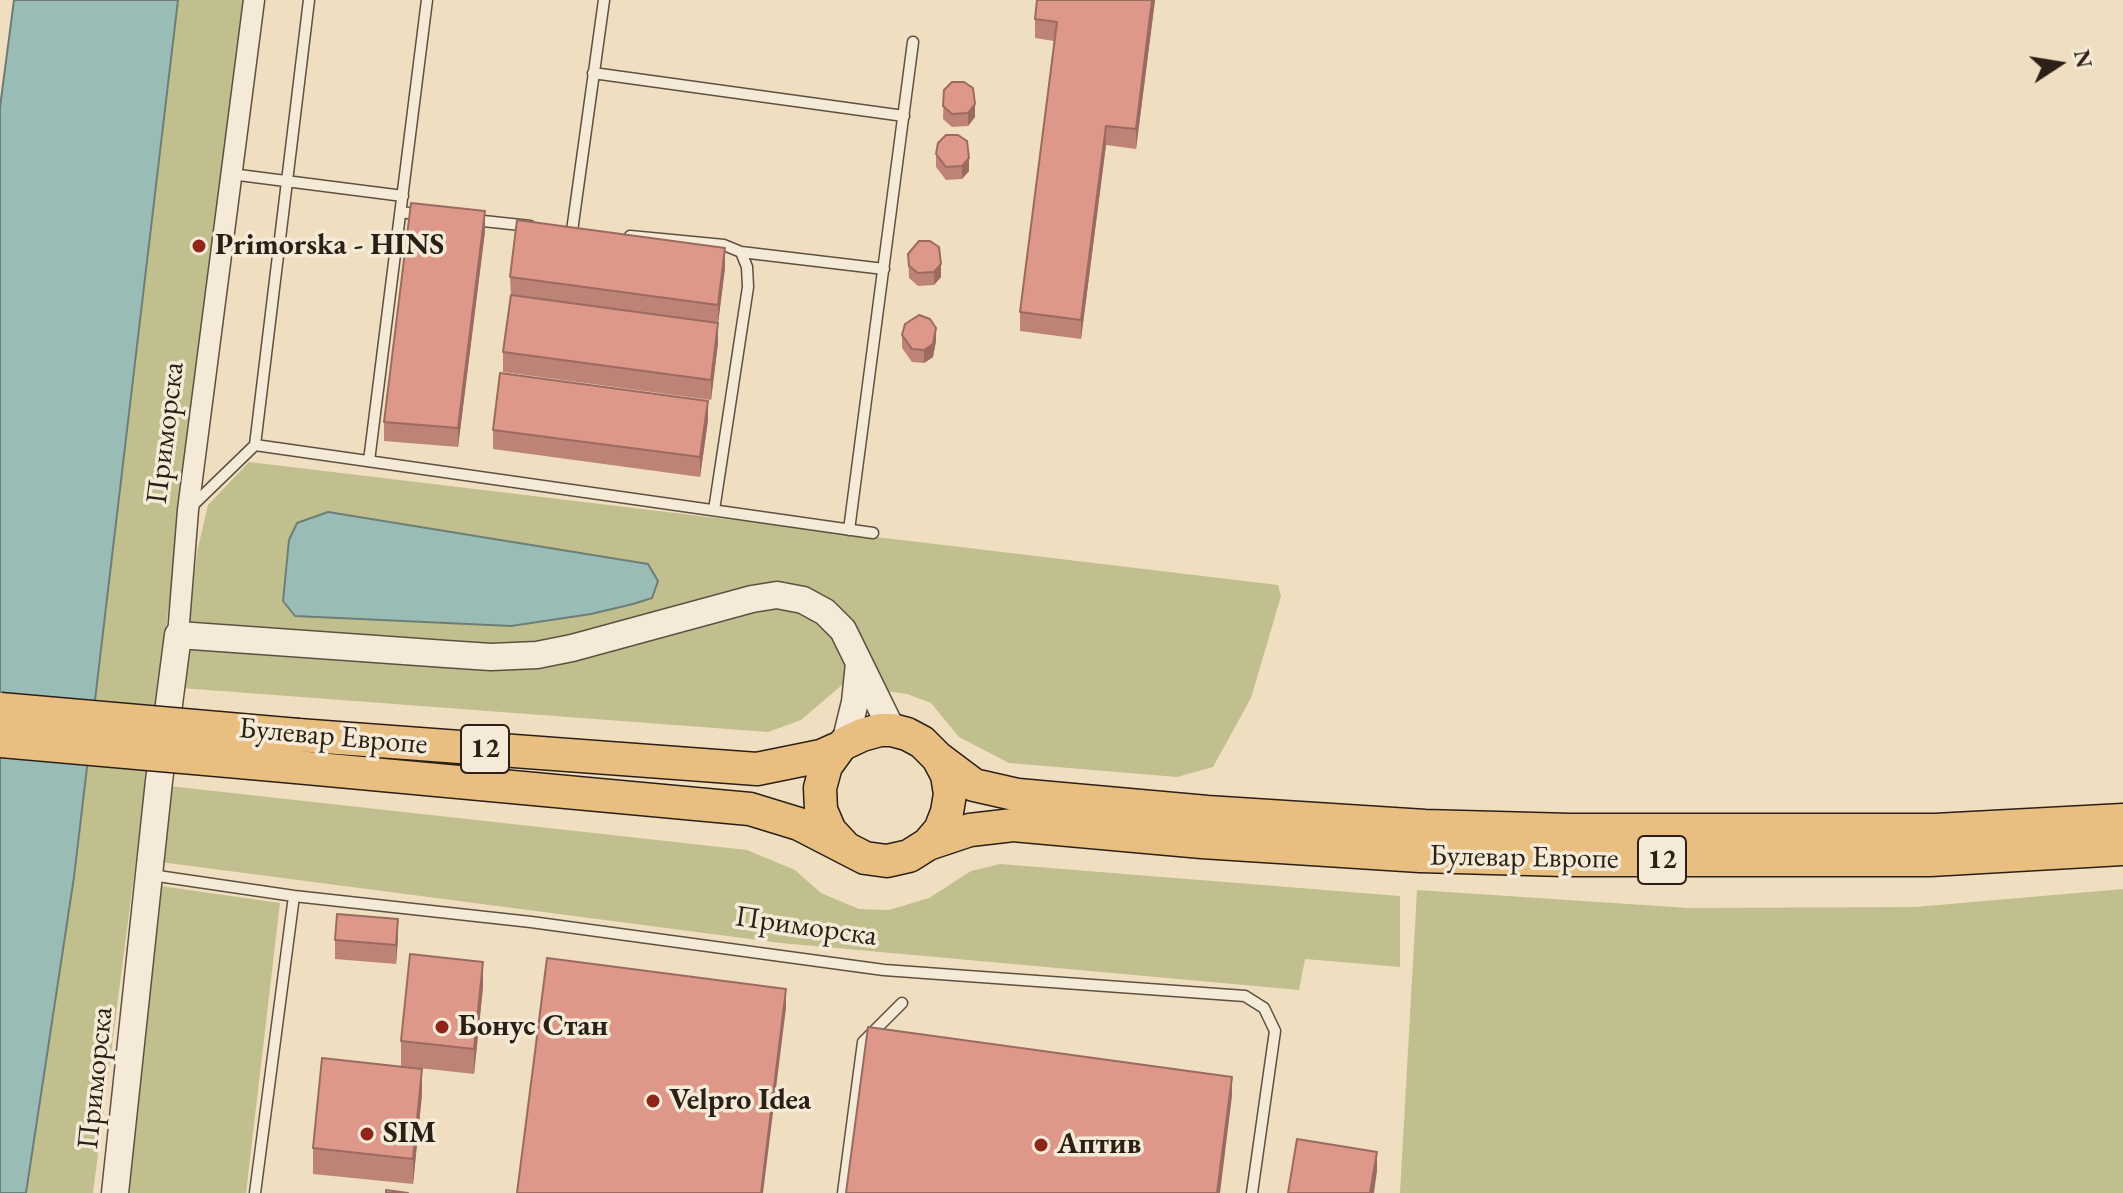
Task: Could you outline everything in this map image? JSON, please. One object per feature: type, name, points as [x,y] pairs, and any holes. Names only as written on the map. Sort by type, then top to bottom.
[{"type":"main road","name":"Булевар Европе","points":[[0,709],[757,769],[813,758],[862,735],[892,730],[922,742],[974,785],[1018,795],[1207,812],[1425,826],[1570,830],[1935,830],[2123,820]]},
{"type":"main road","name":"Булевар Европе","points":[[0,741],[750,809],[799,824],[865,858],[887,861],[909,856],[928,844],[970,830],[1013,825],[1420,856],[1564,860],[1930,860],[2123,849]]},
{"type":"main road","points":[[842,746],[826,766],[820,799],[830,831],[845,847]]},
{"type":"main road","points":[[928,844],[940,830],[949,803],[947,775],[938,758]]},
{"type":"street","name":"Приморска","points":[[115,1193],[159,781],[178,635],[188,510],[254,0]]},
{"type":"street","points":[[178,635],[491,657],[537,655],[777,595],[803,600],[825,612],[843,630],[892,730]]},
{"type":"street","points":[[842,746],[855,702],[859,663]]},
{"type":"lane","points":[[188,510],[255,445],[309,0]]},
{"type":"lane","points":[[369,461],[427,0]]},
{"type":"lane","points":[[572,231],[604,0]]},
{"type":"lane","points":[[849,530],[913,42]]},
{"type":"lane","points":[[593,73],[904,116]]},
{"type":"lane","points":[[231,174],[403,196]]},
{"type":"lane","points":[[401,212],[432,216]]},
{"type":"lane","points":[[463,219],[541,227]]},
{"type":"lane","points":[[556,229],[587,232]]},
{"type":"lane","points":[[618,235],[724,245],[741,252],[884,269]]},
{"type":"lane","points":[[714,510],[748,287],[747,267],[741,252]]},
{"type":"lane","points":[[255,445],[873,533]]},
{"type":"lane","name":"Приморска","points":[[151,875],[294,896],[531,922],[895,971],[1245,996],[1264,1008],[1275,1031],[1252,1193]]},
{"type":"lane","points":[[255,1193],[294,896]]},
{"type":"lane","points":[[843,1193],[863,1042],[902,1003]]},
{"type":"shaded area","points":[[178,0],[247,0],[93,1193],[26,1193],[74,877]]},
{"type":"shaded area","points":[[249,462],[1278,585],[1281,596],[1251,698],[1213,767],[1177,777],[1009,763],[959,737],[931,703],[907,694],[842,685],[801,720],[768,732],[181,688],[197,552],[208,505]]},
{"type":"shaded area","points":[[169,786],[747,850],[795,870],[821,893],[859,909],[889,910],[929,898],[971,871],[1000,864],[1400,896],[1400,967],[1305,959],[1299,990],[781,943],[160,862]]},
{"type":"shaded area","points":[[161,886],[280,903],[246,1193],[126,1193]]},
{"type":"shaded area","points":[[2123,889],[2123,1193],[1400,1193],[1417,890],[1689,908],[1915,907]]},
{"type":"water","points":[[14,0],[178,0],[74,877],[26,1193],[0,1193],[0,107]]},
{"type":"water","points":[[328,512],[648,564],[658,581],[652,598],[633,604],[511,626],[295,616],[283,601],[289,540],[297,523]]},
{"type":"building","points":[[1037,0],[1152,0],[1136,129],[1106,126],[1081,320],[1020,312],[1057,22],[1035,19]]},
{"type":"building","points":[[952,82],[964,82],[973,88],[975,104],[968,113],[952,114],[943,106],[944,90]]},
{"type":"building","points":[[946,135],[958,135],[967,141],[969,158],[962,166],[946,167],[936,154],[938,143]]},
{"type":"building","points":[[411,203],[485,211],[458,428],[384,422]]},
{"type":"building","points":[[517,220],[725,248],[718,305],[510,277]]},
{"type":"building","points":[[919,241],[930,241],[939,247],[941,264],[934,272],[918,273],[909,266],[908,254]]},
{"type":"building","points":[[511,295],[718,323],[711,380],[503,352]]},
{"type":"building","points":[[919,315],[930,319],[936,328],[933,344],[924,350],[912,349],[902,335],[905,324]]},
{"type":"building","points":[[500,373],[708,401],[700,457],[493,430]]},
{"type":"building","points":[[337,914],[398,919],[396,945],[335,940]]},
{"type":"building","name":"Бонус Стан","points":[[410,954],[483,962],[474,1049],[401,1041]]},
{"type":"building","name":"Velpro Idea","points":[[547,958],[786,989],[761,1193],[517,1193]]},
{"type":"building","name":"Аптив","points":[[868,1027],[1232,1077],[1217,1193],[846,1193]]},
{"type":"building","name":"SIM","points":[[322,1058],[422,1069],[413,1159],[313,1148]]},
{"type":"building","points":[[1297,1139],[1377,1152],[1370,1193],[1288,1193]]},
{"type":"place","name":"Primorska - HINS","points":[[199,246]]},
{"type":"place","name":"Бонус Стан","points":[[442,1027]]},
{"type":"place","name":"Velpro Idea","points":[[653,1101]]},
{"type":"place","name":"SIM","points":[[367,1134]]},
{"type":"place","name":"Аптив","points":[[1041,1145]]}]
